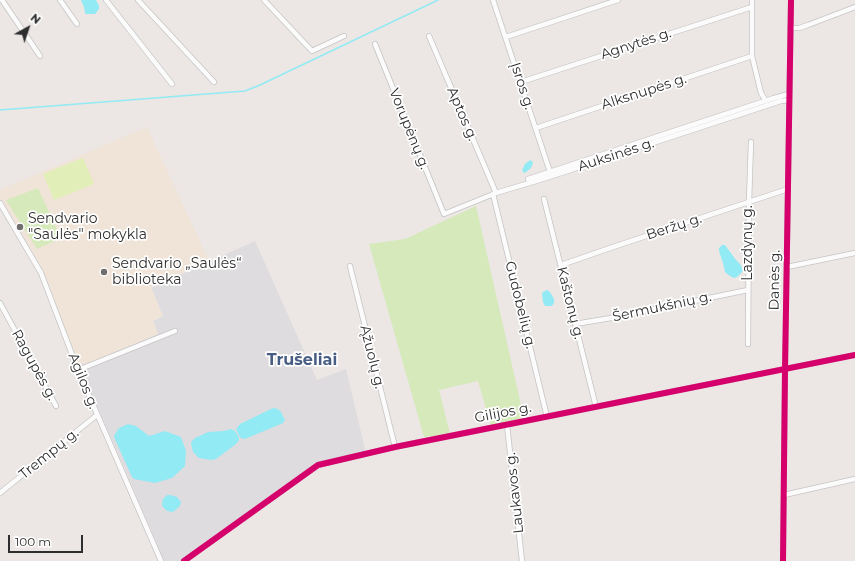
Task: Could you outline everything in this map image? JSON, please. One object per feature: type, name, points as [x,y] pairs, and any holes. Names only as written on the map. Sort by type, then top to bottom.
[{"type":"street","points":[[2,0],[40,56]]},
{"type":"street","points":[[60,0],[77,24]]},
{"type":"street","points":[[106,0],[172,84]]},
{"type":"street","points":[[138,0],[214,82]]},
{"type":"street","points":[[264,0],[312,51],[344,36]]},
{"type":"street","name":"Įsros g.","points":[[493,0],[550,172]]},
{"type":"street","points":[[506,37],[618,0]]},
{"type":"street","points":[[752,0],[752,56],[761,93],[766,101]]},
{"type":"street","name":"Danės g.","points":[[783,561],[791,0]]},
{"type":"street","name":"Agnytės g.","points":[[521,82],[752,7]]},
{"type":"street","points":[[790,28],[799,28],[855,7]]},
{"type":"street","name":"Aptos g.","points":[[429,36],[494,193]]},
{"type":"street","name":"Vorupėnų g.","points":[[375,44],[444,214]]},
{"type":"street","name":"Alksnupės g.","points":[[536,128],[752,56]]},
{"type":"street","points":[[528,179],[789,94]]},
{"type":"street","name":"Auksinės g.","points":[[444,214],[494,193],[546,178],[781,101],[789,100]]},
{"type":"street","name":"Lazdynų g.","points":[[748,344],[750,142]]},
{"type":"street","name":"Beržų g.","points":[[561,265],[788,189]]},
{"type":"street","name":"Gudobelių g.","points":[[494,193],[548,416]]},
{"type":"street","name":"Kaštonų g.","points":[[544,199],[596,407]]},
{"type":"street","name":"Agilos g.","points":[[0,203],[2,211],[41,273],[78,370],[161,561]]},
{"type":"street","points":[[787,267],[855,253]]},
{"type":"street","name":"Ąžuolų g.","points":[[350,266],[395,447]]},
{"type":"street","name":"Šermukšnių g.","points":[[575,324],[748,290]]},
{"type":"street","name":"Ragupės g.","points":[[0,303],[56,406]]},
{"type":"street","points":[[78,370],[175,331]]},
{"type":"street","name":"Gilijos g.","points":[[184,561],[318,465],[395,447],[855,355]]},
{"type":"street","name":"Trempų g.","points":[[0,493],[97,414]]},
{"type":"street","name":"Laukavos g.","points":[[507,425],[522,561]]},
{"type":"street","points":[[784,495],[855,479]]},
{"type":"shaded area","points":[[147,127],[209,261],[151,287],[163,316],[153,321],[158,334],[87,364],[78,363],[45,276],[37,259],[0,198],[0,190]]},
{"type":"shaded area","points":[[255,241],[317,380],[346,369],[366,453],[313,465],[179,561],[164,561],[78,363],[87,364],[158,334],[153,321],[163,316],[151,288]]},
{"type":"green space","points":[[83,158],[94,184],[54,200],[43,174]]},
{"type":"green space","points":[[38,188],[61,238],[37,249],[6,200]]},
{"type":"green space","points":[[476,206],[524,418],[491,426],[478,381],[439,390],[450,434],[424,437],[369,244],[405,239]]},
{"type":"water","points":[[81,0],[96,0],[99,9],[95,14],[86,14]]},
{"type":"water","points":[[531,160],[533,163],[531,168],[524,173],[522,170],[525,164]]},
{"type":"water","points":[[722,245],[725,245],[742,268],[743,271],[737,277],[734,278],[725,272],[719,251],[719,248]]},
{"type":"water","points":[[547,290],[554,299],[552,306],[545,306],[543,302],[542,294]]},
{"type":"water","points":[[273,408],[278,409],[281,412],[285,420],[283,423],[245,439],[239,436],[236,429],[240,424]]},
{"type":"water","points":[[128,424],[136,426],[149,436],[165,431],[181,437],[186,451],[185,466],[172,478],[155,483],[134,479],[114,437],[119,428]]},
{"type":"water","points":[[231,429],[235,431],[239,440],[216,459],[211,460],[199,458],[193,452],[191,443],[195,438],[208,432]]},
{"type":"water","points":[[167,495],[177,497],[181,502],[180,506],[173,512],[167,511],[162,505],[163,499]]},
{"type":"waterway","points":[[0,110],[245,91],[438,0]]},
{"type":"cycle path","points":[[783,561],[791,0]]},
{"type":"cycle path","points":[[184,561],[318,465],[395,447],[855,355]]},
{"type":"place","name":"Sendvario \"Saulės\" mokykla","points":[[20,227]]},
{"type":"place","name":"Sendvario „Saulės“ biblioteka","points":[[104,272]]},
{"type":"district","name":"Trušeliai","points":[[302,360]]}]
